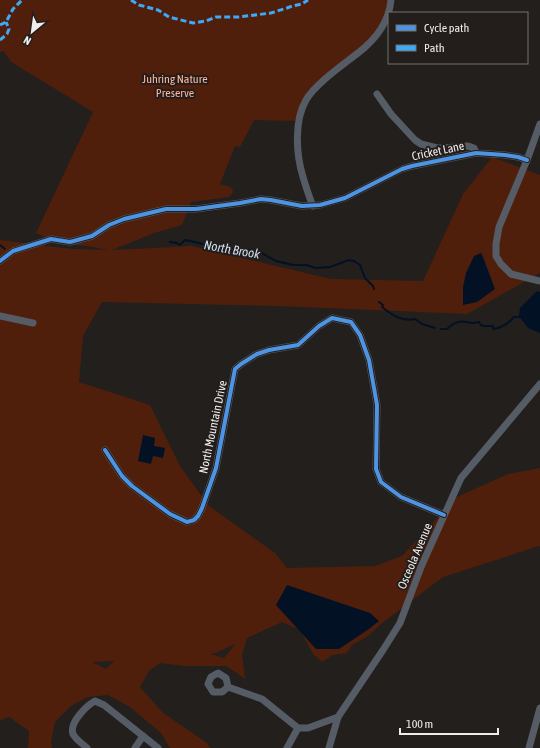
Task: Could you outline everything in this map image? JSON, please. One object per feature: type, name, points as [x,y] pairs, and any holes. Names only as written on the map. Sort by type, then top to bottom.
[{"type":"street","points":[[389,12],[391,0]]},
{"type":"street","points":[[313,206],[303,177],[299,155],[298,124],[306,99],[315,88],[373,40],[384,25],[388,15]]},
{"type":"street","points":[[377,94],[391,114],[414,140],[421,144],[437,148],[468,146],[474,148],[476,153]]},
{"type":"street","points":[[540,124],[527,160],[499,227],[496,244],[496,256],[501,264],[511,274],[540,281]]},
{"type":"street","name":"Cricket Lane","points":[[0,261],[13,251],[51,239],[70,242],[92,236],[109,225],[166,209],[196,209],[262,199],[302,206],[313,206],[327,204],[345,198],[402,169],[412,166],[476,153],[506,155],[527,160]]},
{"type":"street","points":[[0,316],[33,322]]},
{"type":"street","name":"North Mountain Drive","points":[[105,450],[122,476],[132,486],[182,521],[187,522],[194,520],[202,508],[216,468],[235,369],[257,354],[269,350],[298,345],[318,326],[332,318],[351,322],[360,335],[369,360],[377,405],[376,469],[381,482],[400,496],[444,515]]},
{"type":"street","name":"Osceola Avenue","points":[[329,748],[338,717],[400,624],[420,567],[461,478],[540,384]]},
{"type":"street","points":[[228,687],[262,699],[298,728],[308,728],[338,717]]},
{"type":"street","points":[[87,748],[73,734],[73,727],[86,708],[95,701],[104,705],[157,747]]},
{"type":"street","points":[[529,748],[540,708]]},
{"type":"street","points":[[287,748],[298,728]]},
{"type":"street","points":[[135,748],[143,736]]},
{"type":"street","points":[[146,748],[157,747]]},
{"type":"green space","name":"Juhring Nature Preserve","points":[[0,0],[394,0],[390,12],[388,12],[388,17],[380,33],[315,88],[299,121],[254,120],[240,147],[235,146],[220,184],[231,188],[233,192],[229,197],[191,202],[182,225],[154,233],[112,250],[192,246],[331,279],[423,281],[463,194],[492,157],[540,175],[540,273],[467,314],[278,306],[102,302],[83,336],[79,382],[150,405],[180,466],[209,506],[275,553],[287,568],[375,566],[402,556],[457,497],[508,474],[540,468],[540,546],[443,577],[381,624],[368,636],[352,645],[347,653],[332,655],[322,662],[313,654],[300,630],[282,622],[247,638],[242,655],[245,679],[226,666],[185,666],[160,663],[149,671],[140,687],[162,712],[207,743],[210,748],[170,748],[161,733],[130,707],[108,695],[88,697],[71,706],[55,722],[51,742],[52,748],[28,748],[29,731],[9,717],[0,720],[0,240],[72,249],[108,250],[88,246],[62,244],[36,233],[93,112],[11,62],[4,51],[0,52]],"holes":[[[235,644],[224,658],[210,654],[216,653]],[[114,661],[106,669],[92,662]]]},
{"type":"water","points":[[481,253],[495,289],[477,302],[463,305],[463,287],[466,273],[474,256]]},
{"type":"water","points":[[537,291],[540,292],[540,333],[528,328],[519,316],[520,308]]},
{"type":"water","points":[[143,435],[155,438],[154,446],[165,448],[163,458],[153,456],[151,464],[138,461]]},
{"type":"water","points":[[287,585],[370,613],[379,621],[339,649],[316,649],[276,605]]},
{"type":"waterway","name":"North Brook","points":[[170,242],[180,245],[185,240],[222,250],[236,248],[258,251],[276,261],[293,265],[306,265],[316,268],[330,267],[349,260],[354,261],[360,265],[365,278],[374,289]]},
{"type":"waterway","name":"North Brook","points":[[0,245],[5,249]]},
{"type":"waterway","name":"North Brook","points":[[379,302],[383,305],[382,307],[401,319],[415,319],[422,324],[435,328]]},
{"type":"waterway","name":"North Brook","points":[[441,329],[447,329],[456,323],[461,322],[479,322],[484,326],[493,326],[493,329],[505,325],[514,317],[520,317]]},
{"type":"marked path","points":[[0,25],[6,22],[13,9],[22,0]]},
{"type":"marked path","points":[[131,0],[139,5],[158,10],[169,17],[193,23],[206,21],[216,17],[239,17],[271,13],[302,4],[308,0]]},
{"type":"marked path","points":[[0,40],[7,34],[9,29],[6,22]]},
{"type":"cycle path","points":[[0,261],[13,251],[51,239],[70,242],[92,236],[109,225],[124,219],[166,209],[196,209],[261,199],[302,206],[320,205],[345,198],[402,169],[412,166],[476,153],[505,155],[527,160]]},
{"type":"cycle path","points":[[105,450],[122,476],[132,486],[170,514],[187,522],[194,520],[202,508],[216,468],[235,369],[257,354],[269,350],[298,345],[319,326],[332,318],[351,322],[360,335],[369,360],[377,405],[376,469],[381,482],[401,497],[444,515]]}]
